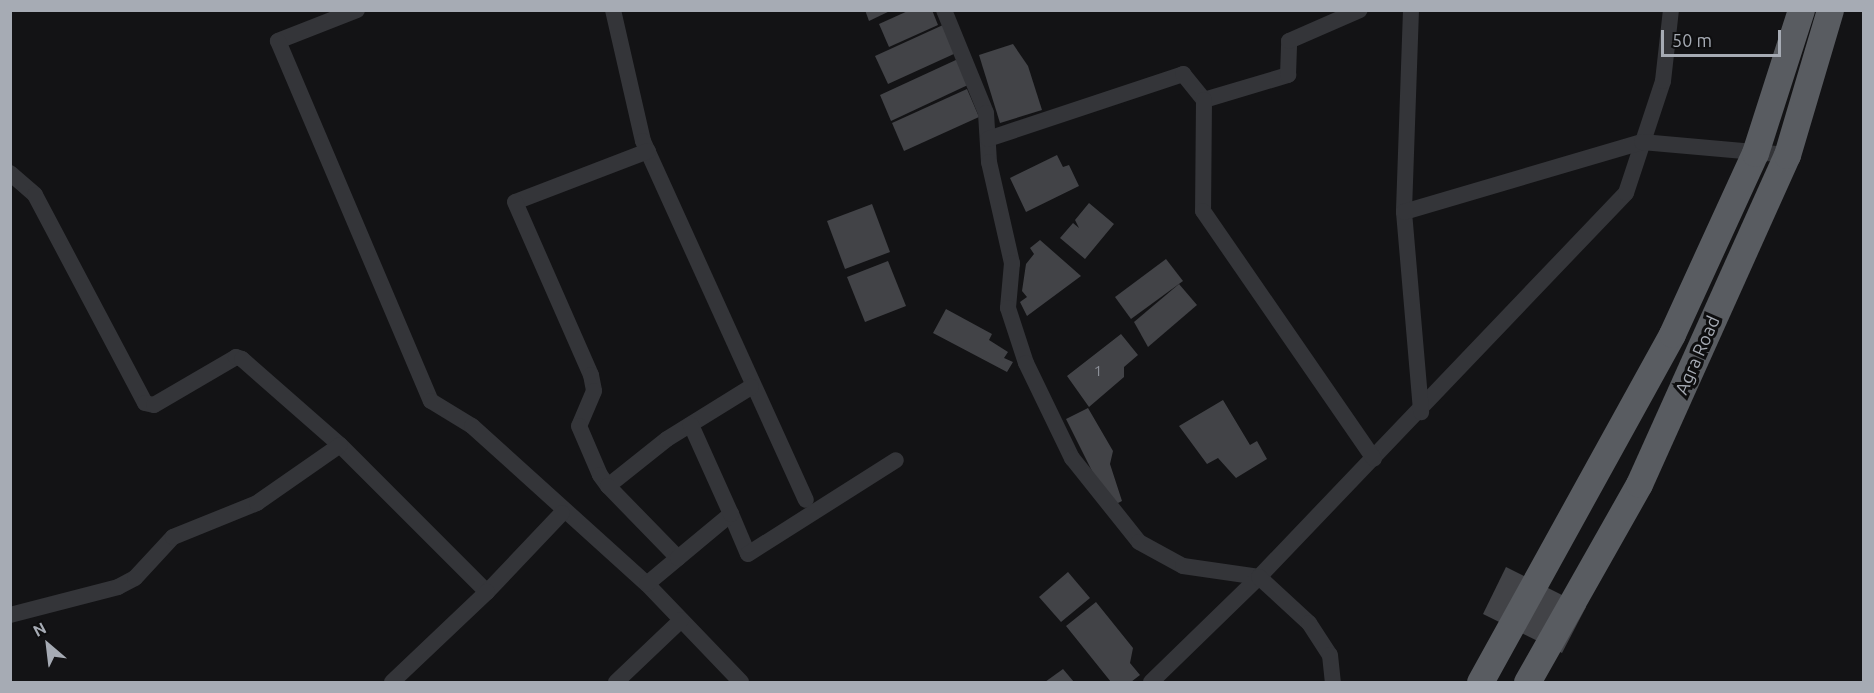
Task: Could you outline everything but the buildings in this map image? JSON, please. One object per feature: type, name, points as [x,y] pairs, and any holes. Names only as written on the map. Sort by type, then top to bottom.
[{"type":"highway","points":[[1480,682],[1672,334],[1755,153],[1801,10]]},
{"type":"highway","name":"Agra Road","points":[[1527,682],[1639,484],[1787,155],[1830,10]]},
{"type":"street","points":[[357,10],[278,41],[431,401],[472,426],[562,513],[647,584],[741,682]]},
{"type":"street","points":[[613,10],[648,151],[751,387],[806,500]]},
{"type":"street","points":[[944,10],[986,113],[988,139],[1008,232],[1008,308],[1026,363],[1072,458],[1122,525],[1153,551],[1183,566],[1259,577],[1309,623],[1330,655],[1333,682]]},
{"type":"street","points":[[1204,100],[1288,75],[1289,41],[1360,10]]},
{"type":"street","points":[[1412,10],[1404,212],[1421,412]]},
{"type":"street","points":[[1151,682],[1259,577],[1421,412],[1626,193],[1663,81],[1671,10]]},
{"type":"street","points":[[988,139],[1183,74],[1204,100],[1203,211],[1374,459]]},
{"type":"street","points":[[1404,212],[1642,142],[1787,155]]},
{"type":"street","points":[[648,151],[515,202],[591,375],[594,391],[579,426],[608,486],[678,558]]},
{"type":"street","points":[[10,173],[35,195],[145,403],[154,405],[242,358],[340,445],[487,592]]},
{"type":"street","points":[[608,486],[691,425],[751,387]]},
{"type":"street","points":[[691,425],[748,555],[896,460]]},
{"type":"street","points":[[10,615],[118,587],[135,578],[173,537],[257,503],[340,445]]},
{"type":"street","points":[[392,682],[487,592],[562,513]]},
{"type":"street","points":[[647,584],[731,514]]},
{"type":"street","points":[[616,682],[681,620]]}]
